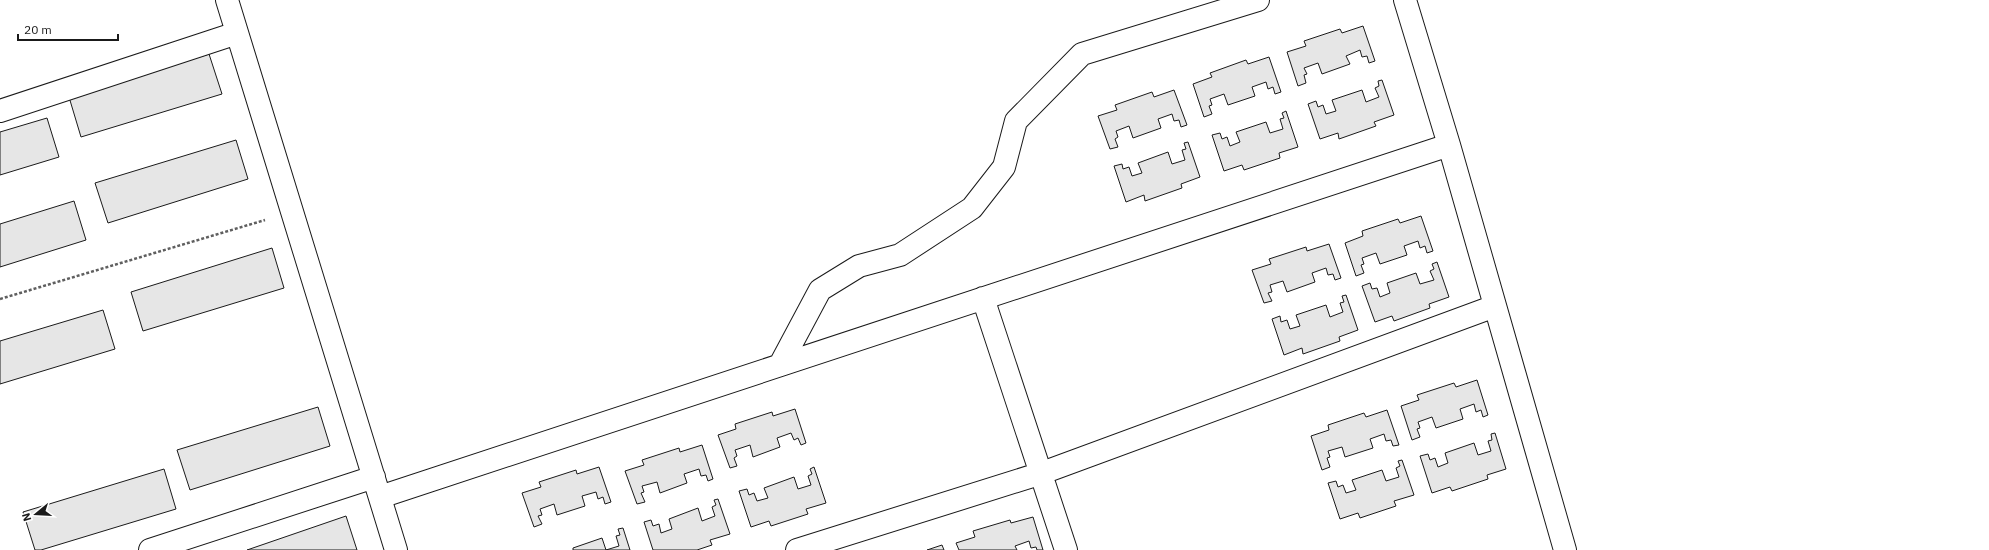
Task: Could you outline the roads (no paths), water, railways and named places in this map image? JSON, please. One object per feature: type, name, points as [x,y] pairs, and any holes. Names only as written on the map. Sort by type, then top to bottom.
[{"type":"street","points":[[227,0],[396,550]]},
{"type":"street","points":[[780,365],[820,290],[859,266],[900,255],[972,208],[1004,167],[1016,121],[1082,54],[1258,0]]},
{"type":"street","points":[[1405,0],[1449,145],[1565,550]]},
{"type":"street","points":[[0,111],[237,33]]},
{"type":"street","points":[[150,550],[377,487],[780,365],[1449,145]]},
{"type":"street","points":[[983,298],[1042,472],[1066,550]]},
{"type":"street","points":[[797,550],[1042,472],[1495,306]]}]
